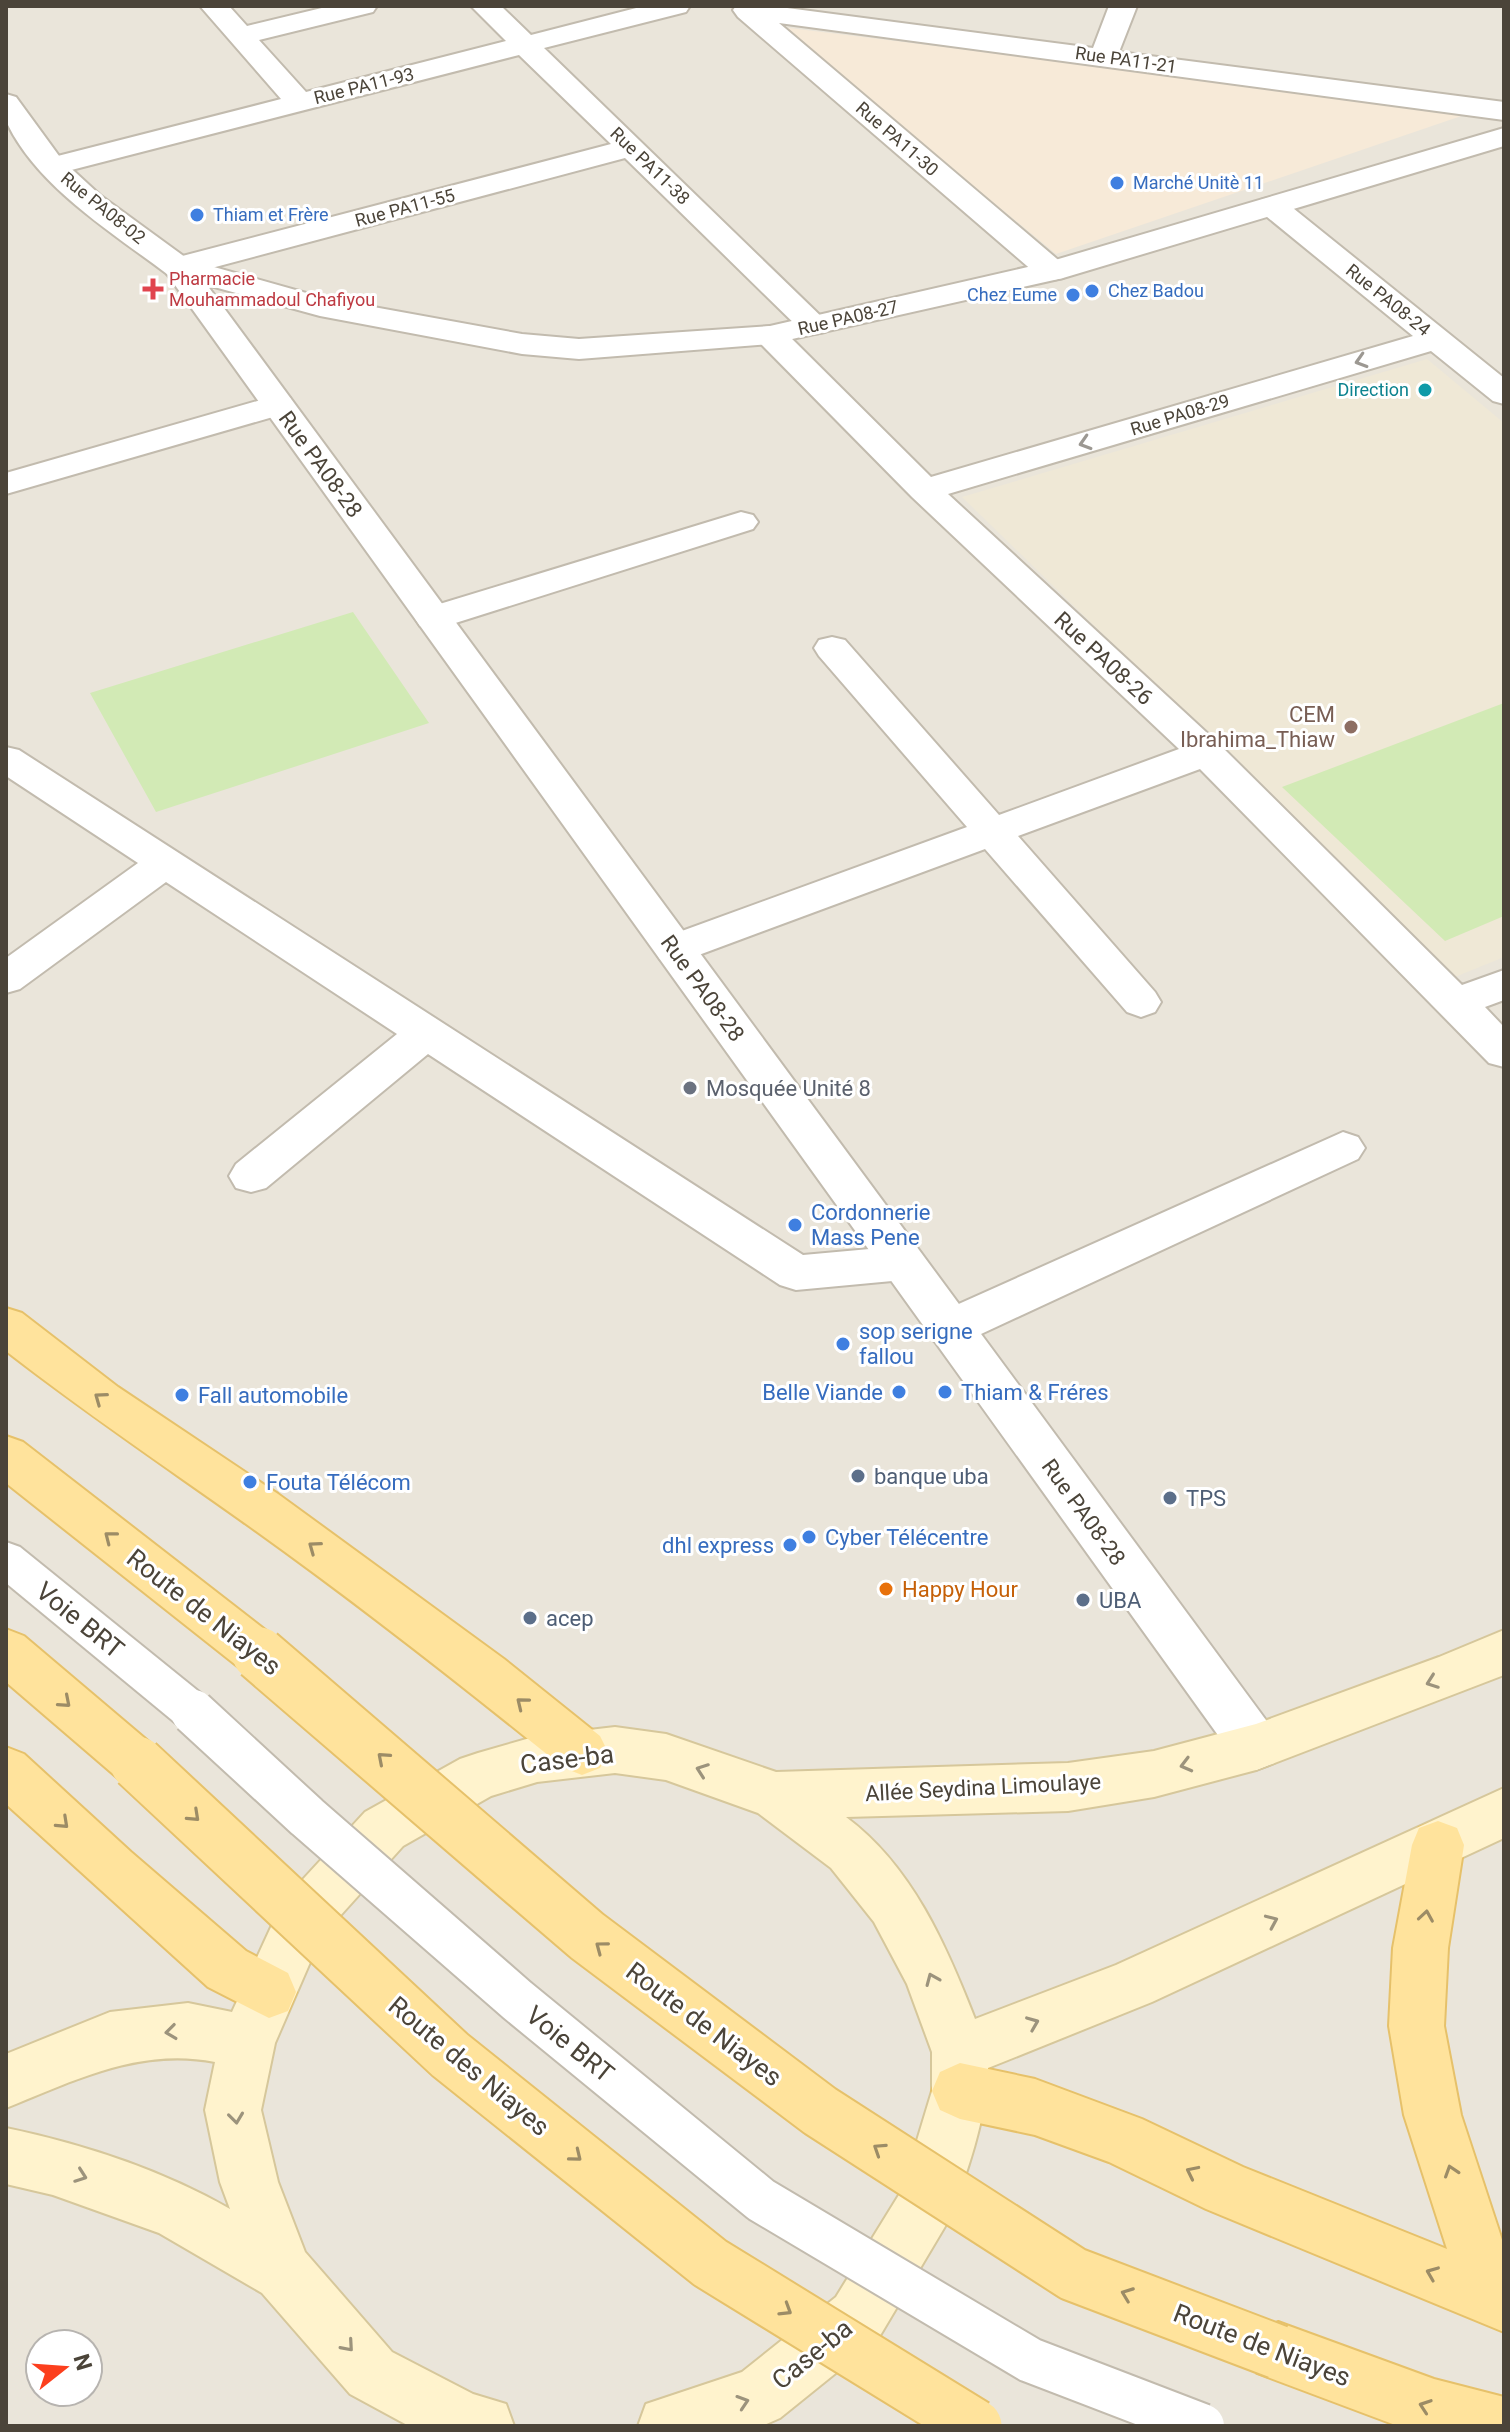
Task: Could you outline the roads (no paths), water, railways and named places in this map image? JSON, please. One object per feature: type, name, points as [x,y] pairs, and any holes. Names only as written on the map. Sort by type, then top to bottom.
[{"type":"main road","points":[[6,1326],[102,1400],[261,1508],[486,1675],[582,1752]]},
{"type":"main road","name":"Route de Niayes","points":[[6,1456],[259,1654],[587,1936],[820,2111],[1073,2274],[1434,2409],[1500,2426]]},
{"type":"main road","name":"Route des Niayes","points":[[6,1651],[137,1763],[450,2055],[710,2263],[975,2426]]},
{"type":"main road","name":"Allée Seydina Limoulaye","points":[[776,1796],[1068,1787],[1154,1774],[1256,1747],[1457,1673],[1504,1652]]},
{"type":"main road","name":"Case-ba","points":[[484,2426],[466,2423],[371,2373],[283,2272],[249,2182],[233,2110],[258,2017],[302,1919],[384,1829],[478,1776],[537,1759],[615,1750],[666,1757],[776,1796],[850,1851],[893,1904],[930,1973],[960,2071],[927,2203],[857,2318],[759,2397],[668,2426]]},
{"type":"main road","points":[[6,1770],[112,1869],[227,1969],[258,2017],[188,2030],[110,2039],[6,2081]]},
{"type":"main road","points":[[960,2071],[1133,1984],[1504,1812]]},
{"type":"main road","points":[[1438,1845],[1418,1969],[1419,2049],[1434,2121],[1499,2300]]},
{"type":"main road","points":[[960,2071],[1035,2107],[1122,2139],[1226,2189],[1499,2300]]},
{"type":"main road","points":[[6,2156],[53,2166],[175,2210],[283,2272]]},
{"type":"street","points":[[214,6],[300,103]]},
{"type":"street","points":[[240,36],[363,6]]},
{"type":"street","name":"Rue PA11-38","points":[[485,6],[814,325]]},
{"type":"street","name":"Rue PA11-93","points":[[52,166],[676,6]]},
{"type":"street","points":[[1103,57],[1123,6]]},
{"type":"street","name":"Rue PA11-21","points":[[745,8],[883,17],[1103,57],[1504,111]]},
{"type":"street","name":"Rue PA11-30","points":[[745,8],[1052,271]]},
{"type":"street","name":"Rue PA08-02","points":[[6,103],[52,166],[89,201],[178,267]]},
{"type":"street","name":"Rue PA08-27","points":[[178,267],[320,307],[522,344],[625,349],[770,335],[1052,271],[1504,137]]},
{"type":"street","name":"Rue PA11-55","points":[[178,267],[631,148]]},
{"type":"street","name":"Rue PA08-24","points":[[1272,206],[1503,392]]},
{"type":"street","name":"Rue PA08-28","points":[[178,267],[1256,1747]]},
{"type":"street","name":"Rue PA08-26","points":[[770,335],[924,490],[1206,753],[1504,1052]]},
{"type":"street","name":"Rue PA08-29","points":[[924,490],[1436,339]]},
{"type":"street","points":[[6,484],[278,405]]},
{"type":"street","points":[[433,618],[741,522]]},
{"type":"street","points":[[832,648],[1141,1002]]},
{"type":"street","points":[[674,949],[1206,753]]},
{"type":"street","points":[[6,759],[796,1273],[903,1263]]},
{"type":"street","points":[[6,979],[165,863]]},
{"type":"street","points":[[1455,1003],[1504,984]]},
{"type":"street","points":[[251,1176],[426,1033]]},
{"type":"street","points":[[950,1328],[1343,1148]]},
{"type":"lane","name":"Voie BRT","points":[[6,1559],[193,1712],[307,1817],[517,2000],[761,2200],[1030,2360],[1202,2426]]},
{"type":"place","name":"Marché Unitè 11","points":[[1117,183]]},
{"type":"place","name":"Thiam et Frère","points":[[197,215]]},
{"type":"place","name":"Pharmacie Mouhammadoul Chafiyou","points":[[153,289]]},
{"type":"place","name":"Chez Badou","points":[[1092,291]]},
{"type":"place","name":"Chez Eume","points":[[1073,295]]},
{"type":"place","name":"Direction","points":[[1425,390]]},
{"type":"place","name":"CEM Ibrahima_Thiaw","points":[[1351,727]]},
{"type":"place","name":"Mosquée Unité 8","points":[[690,1088]]},
{"type":"place","name":"Cordonnerie Mass Pene","points":[[795,1225]]},
{"type":"place","name":"sop serigne fallou","points":[[843,1344]]},
{"type":"place","name":"Belle Viande","points":[[899,1392]]},
{"type":"place","name":"Thiam & Fréres","points":[[945,1392]]},
{"type":"place","name":"Fall automobile","points":[[182,1395]]},
{"type":"place","name":"banque uba","points":[[858,1476]]},
{"type":"place","name":"Fouta Télécom","points":[[250,1482]]},
{"type":"place","name":"TPS","points":[[1170,1498]]},
{"type":"place","name":"Cyber Télécentre","points":[[809,1537]]},
{"type":"place","name":"dhl express","points":[[790,1545]]},
{"type":"place","name":"Happy Hour","points":[[886,1589]]},
{"type":"place","name":"UBA","points":[[1083,1600]]},
{"type":"place","name":"acep","points":[[530,1618]]}]
